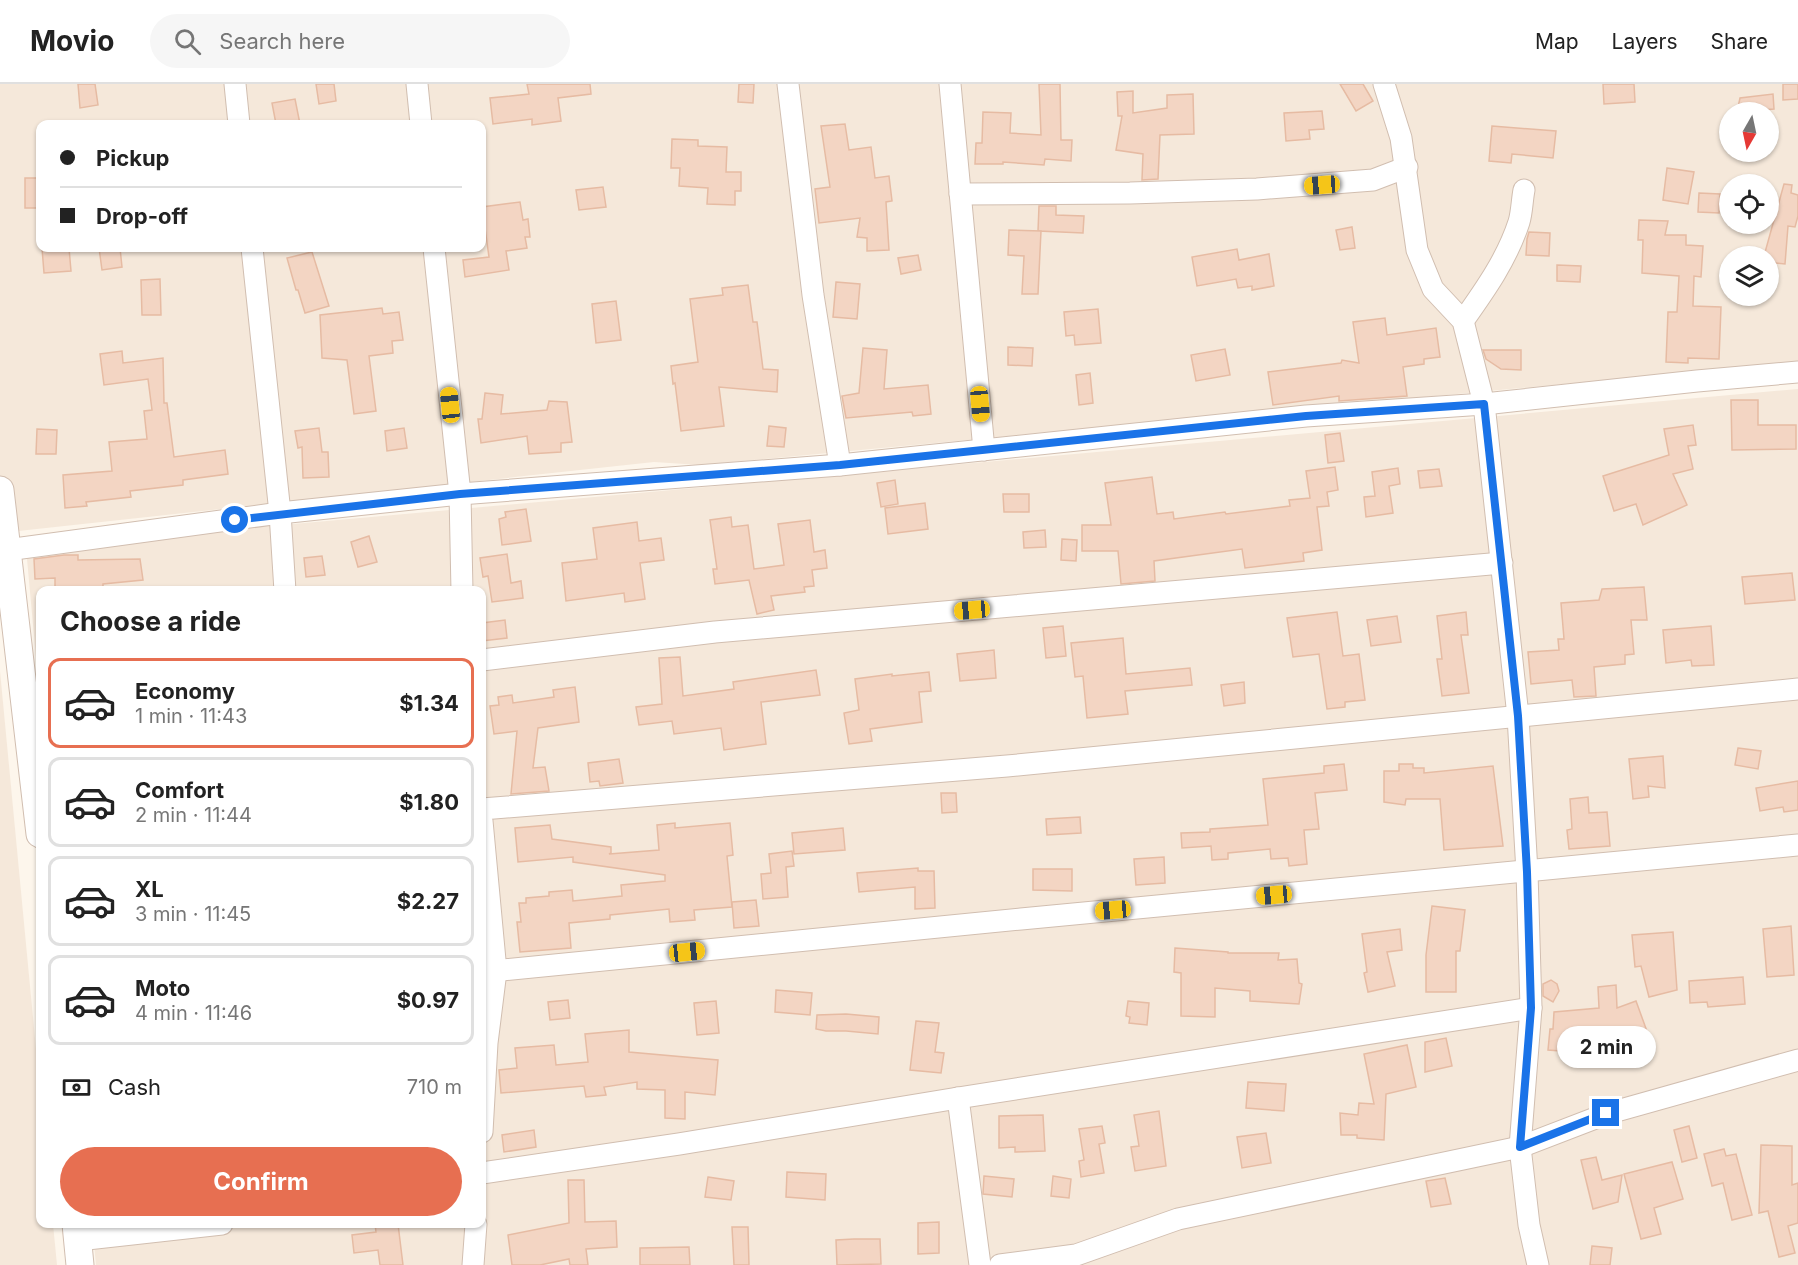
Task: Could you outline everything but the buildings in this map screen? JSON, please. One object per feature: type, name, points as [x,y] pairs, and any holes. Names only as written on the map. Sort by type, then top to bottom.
[{"type":"street","points":[[235,84],[239,120]]},
{"type":"street","points":[[417,84],[421,120]]},
{"type":"street","points":[[788,84],[813,295],[840,465]]},
{"type":"street","points":[[950,84],[984,450]]},
{"type":"street","points":[[1383,84],[1401,138],[1407,167],[1417,250],[1433,289],[1463,321],[1484,404],[1518,716],[1527,872],[1531,1008],[1520,1147],[1529,1225],[1538,1265]]},
{"type":"street","points":[[960,194],[1130,193],[1257,189],[1373,180],[1407,167]]},
{"type":"street","points":[[1463,321],[1501,263],[1519,221],[1524,190]]},
{"type":"street","points":[[252,252],[280,513],[285,586]]},
{"type":"street","points":[[434,252],[460,494],[462,586]]},
{"type":"street","points":[[4,550],[280,513],[460,494],[840,465],[1306,416],[1484,404],[1798,372]]},
{"type":"street","points":[[0,490],[4,550],[36,802]]},
{"type":"street","points":[[486,660],[715,632],[1502,563]]},
{"type":"street","points":[[486,809],[1007,766],[1798,689]]},
{"type":"street","points":[[489,972],[1798,845]]},
{"type":"street","points":[[486,907],[489,972],[486,1061]]},
{"type":"street","points":[[486,1172],[679,1144],[1531,1008]]},
{"type":"street","points":[[1000,1265],[1076,1255],[1178,1219],[1520,1147],[1606,1113],[1798,1060]]},
{"type":"street","points":[[958,1098],[980,1265]]},
{"type":"street","points":[[78,1243],[192,1228]]},
{"type":"street","points":[[473,1265],[476,1228]]},
{"type":"shaded area","points":[[0,84],[1798,84],[1798,362],[700,465],[654,462],[0,533]]},
{"type":"shaded area","points":[[1798,389],[1798,1265],[96,1265],[92,1228],[486,1228],[486,586],[36,586],[36,657],[26,548]]},
{"type":"shaded area","points":[[0,671],[36,1049],[36,1228],[53,1228],[57,1265],[0,1265]]},
{"type":"route","points":[[235,520],[460,494],[840,465],[1306,416],[1484,404],[1518,716],[1527,872],[1531,1008],[1520,1147],[1606,1113]]}]
